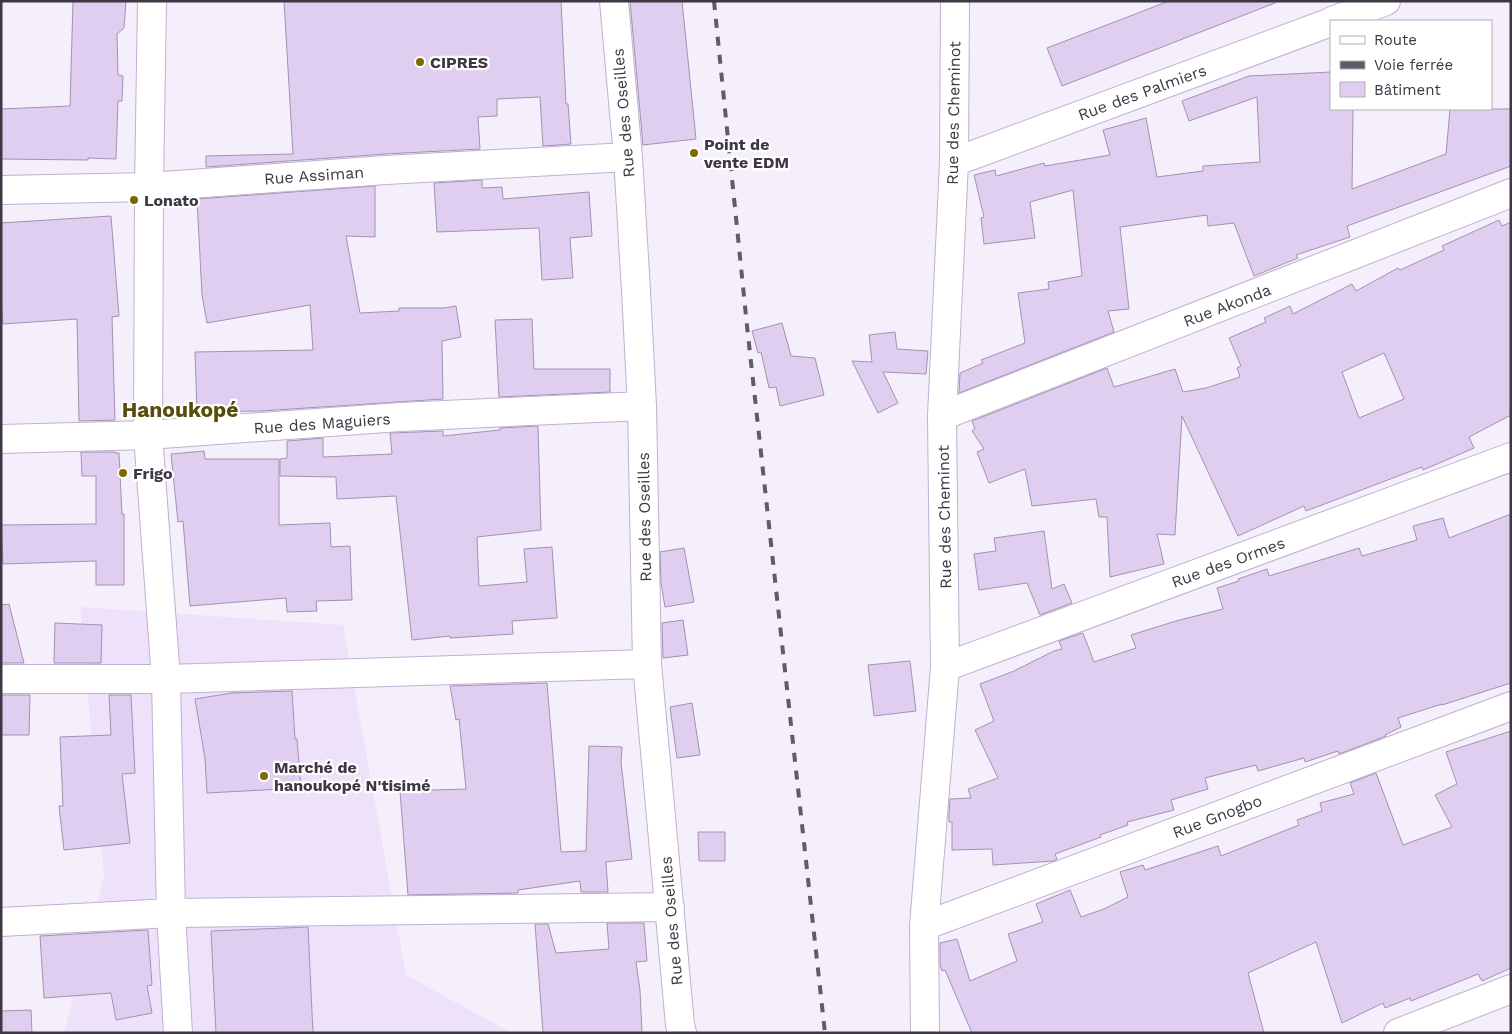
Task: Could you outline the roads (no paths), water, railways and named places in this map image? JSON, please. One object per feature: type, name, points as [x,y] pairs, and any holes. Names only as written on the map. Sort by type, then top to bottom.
[{"type":"street","points":[[152,1],[148,435],[166,679],[172,913],[178,1033]]},
{"type":"street","name":"Rue des Oseilles","points":[[614,1],[628,158],[642,406],[647,664],[682,1033]]},
{"type":"street","name":"Rue des Cheminot","points":[[925,1033],[924,926],[945,667],[942,416],[954,162],[955,1]]},
{"type":"street","name":"Rue des Palmiers","points":[[1337,20],[1386,1]]},
{"type":"street","name":"Rue des Palmiers","points":[[954,162],[1330,23]]},
{"type":"street","name":"Rue Assiman","points":[[1,190],[149,187],[386,170],[628,158]]},
{"type":"street","name":"Rue Akonda","points":[[942,416],[1511,193]]},
{"type":"street","name":"Rue des Maguiers","points":[[1,439],[148,435],[400,417],[642,406]]},
{"type":"street","name":"Rue des Ormes","points":[[945,667],[1511,457]]},
{"type":"street","points":[[1,679],[166,679],[647,664]]},
{"type":"street","name":"Rue Gnogbo","points":[[924,926],[1511,706]]},
{"type":"street","points":[[1,922],[172,913],[670,907]]},
{"type":"street","points":[[1398,1033],[1511,989]]},
{"type":"railway","points":[[714,1],[747,326],[825,1033]]},
{"type":"place","name":"CIPRES","points":[[420,62]]},
{"type":"place","name":"Point de vente EDM","points":[[694,153]]},
{"type":"place","name":"Lonato","points":[[134,200]]},
{"type":"place","name":"Frigo","points":[[123,473]]},
{"type":"place","name":"Marché de hanoukopé N'tisimé","points":[[264,776]]},
{"type":"district","name":"Hanoukopé","points":[[180,410]]}]
